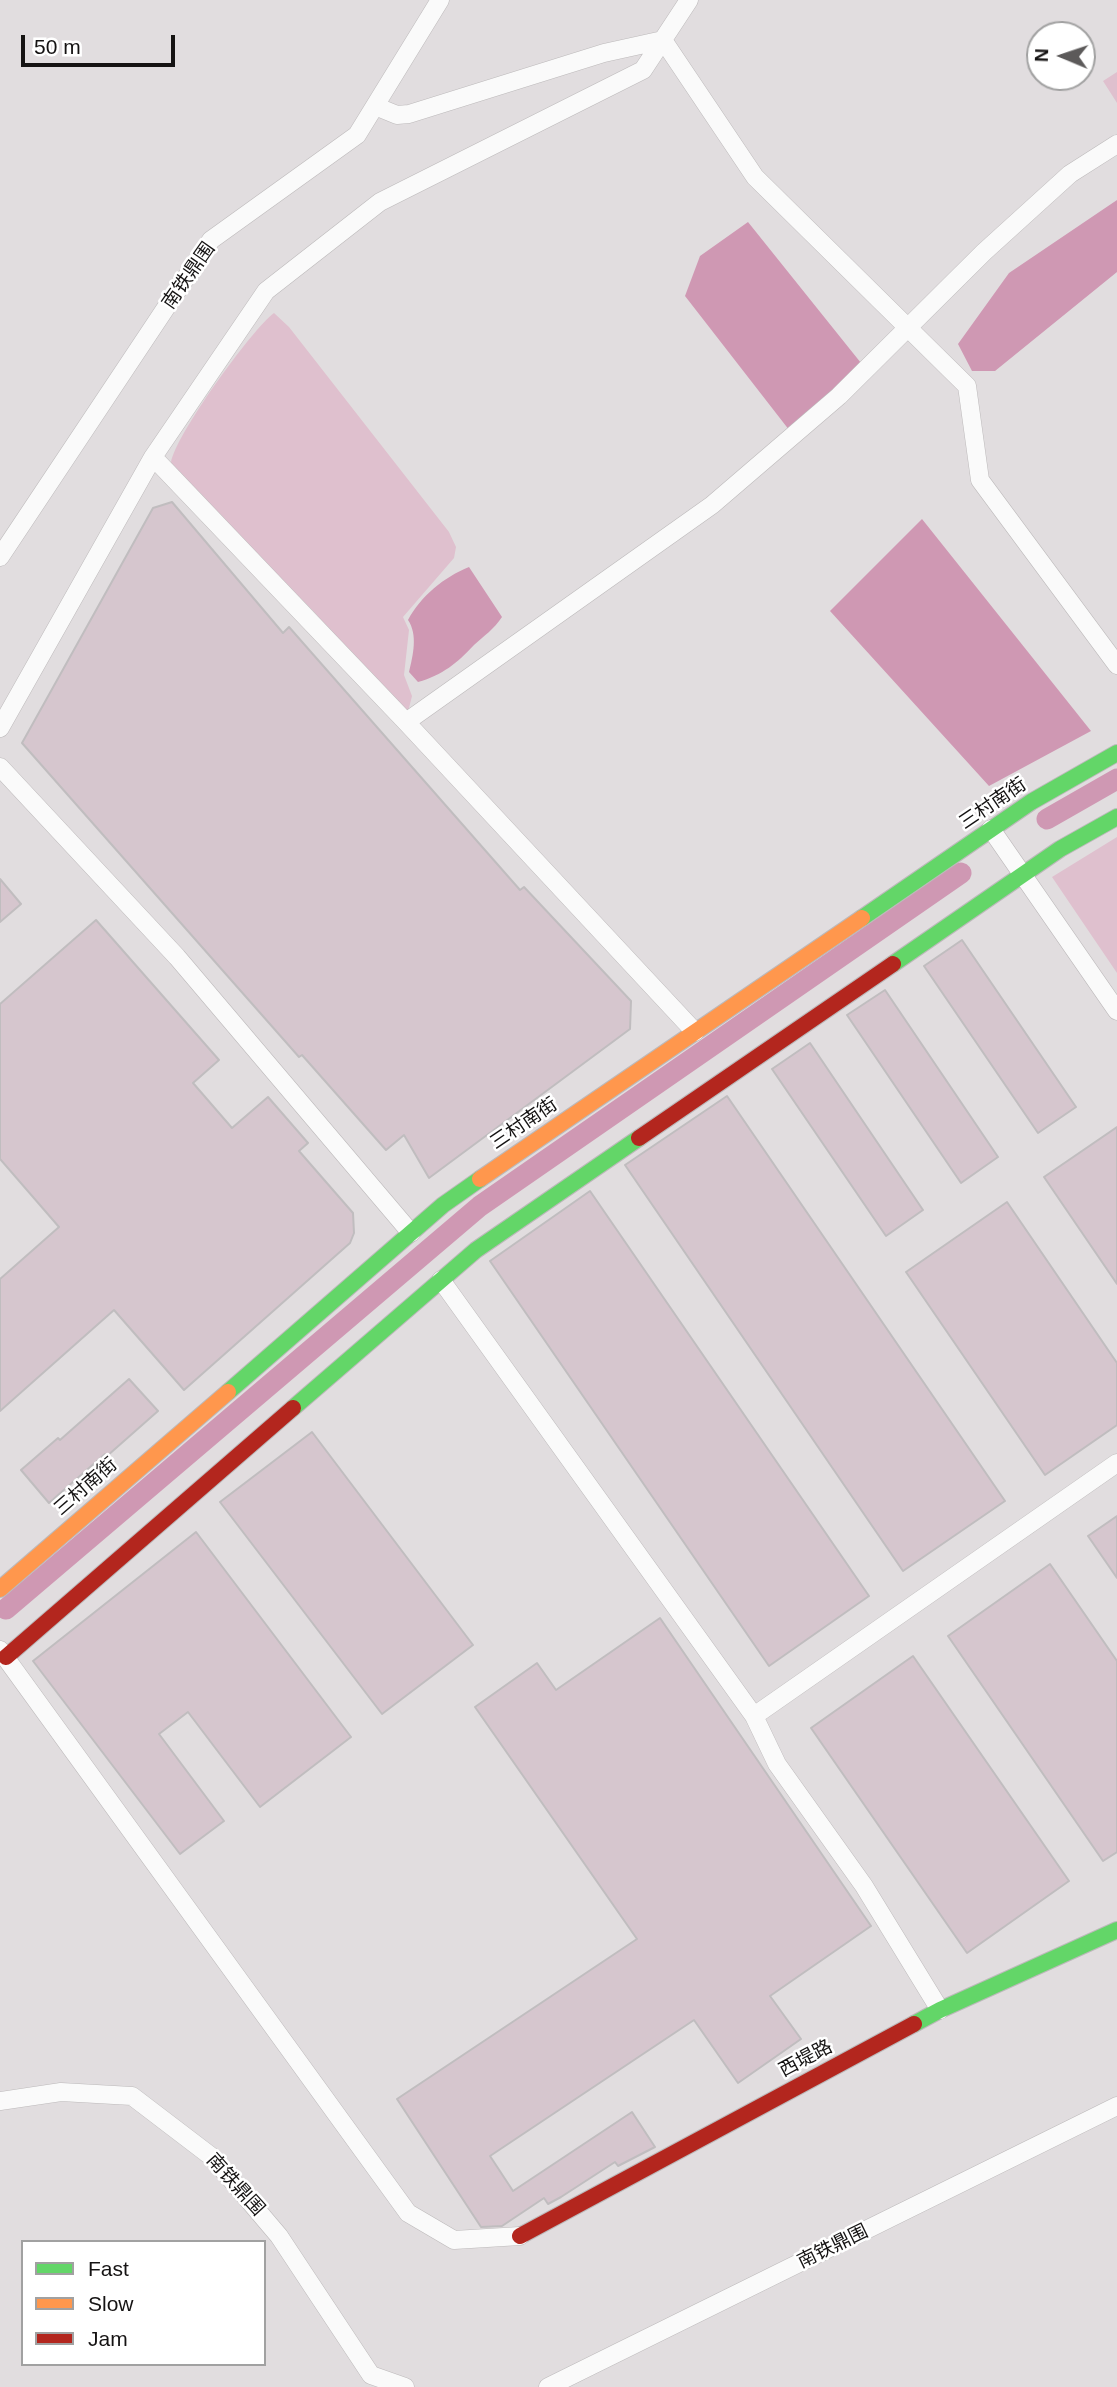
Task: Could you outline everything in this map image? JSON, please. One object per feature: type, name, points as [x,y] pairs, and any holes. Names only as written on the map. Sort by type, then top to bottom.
[{"type":"street","name":"南铁鼎围","points":[[0,557],[211,240],[357,135],[440,0]]},
{"type":"street","points":[[0,728],[153,457],[266,291],[380,202],[643,70],[689,0]]},
{"type":"street","points":[[375,106],[397,115],[409,114],[604,53],[663,40]]},
{"type":"street","points":[[663,40],[755,177],[967,386],[980,481],[1117,665]]},
{"type":"street","points":[[406,722],[712,505],[839,396],[984,252],[1070,174],[1117,144]]},
{"type":"street","points":[[153,457],[406,722],[695,1032]]},
{"type":"street","name":"三村南街","points":[[0,1589],[443,1205],[1031,802],[1117,752]]},
{"type":"street","points":[[0,767],[177,957],[411,1233]]},
{"type":"street","points":[[520,2236],[454,2240],[408,2214],[3,1654],[476,1250],[1060,849],[1117,817]]},
{"type":"street","points":[[991,829],[1117,1011]]},
{"type":"street","points":[[441,1280],[754,1716],[777,1764],[864,1886],[940,2010]]},
{"type":"street","points":[[754,1716],[1117,1462]]},
{"type":"street","name":"西堤路","points":[[520,2236],[940,2010],[1117,1930]]},
{"type":"street","name":"南铁鼎围","points":[[0,2101],[61,2092],[132,2096],[212,2157],[279,2236],[371,2375],[404,2387]]},
{"type":"street","name":"南铁鼎围","points":[[548,2387],[1117,2106]]},
{"type":"shaded area","points":[[1117,72],[1117,103],[1103,81]]},
{"type":"shaded area","points":[[1117,200],[1117,272],[995,371],[972,371],[958,344],[1009,273]]},
{"type":"shaded area","points":[[748,222],[861,363],[793,435],[685,296],[700,256]]},
{"type":"shaded area","points":[[274,313],[289,327],[449,532],[456,547],[454,558],[403,617],[409,630],[404,675],[412,696],[408,712],[374,680],[314,612],[171,463],[185,431],[215,384]]},
{"type":"shaded area","points":[[922,519],[1091,731],[989,786],[830,611]]},
{"type":"shaded area","points":[[469,567],[502,617],[455,663],[435,676],[418,682],[409,672],[414,639],[408,620],[434,588]]},
{"type":"shaded area","points":[[1117,837],[1117,973],[1052,877]]},
{"type":"building","points":[[172,502],[283,633],[289,627],[520,890],[524,887],[631,1001],[630,1029],[429,1178],[404,1135],[386,1150],[302,1055],[299,1057],[22,743],[153,508]]},
{"type":"building","points":[[0,879],[21,904],[0,922]]},
{"type":"building","points":[[96,920],[219,1060],[193,1083],[232,1128],[268,1097],[308,1143],[299,1151],[353,1213],[354,1233],[350,1243],[184,1390],[114,1310],[0,1411],[0,1279],[59,1227],[0,1159],[0,1004]]},
{"type":"building","points":[[962,940],[1076,1107],[1038,1133],[924,966]]},
{"type":"building","points":[[885,990],[998,1157],[961,1183],[847,1015]]},
{"type":"building","points":[[810,1043],[923,1210],[886,1236],[772,1069]]},
{"type":"building","points":[[727,1096],[1005,1501],[903,1571],[625,1165]]},
{"type":"building","points":[[1117,1127],[1117,1284],[1044,1177]]},
{"type":"building","points":[[590,1191],[869,1596],[769,1666],[490,1261]]},
{"type":"building","points":[[1007,1202],[1117,1363],[1117,1425],[1045,1475],[906,1272]]},
{"type":"building","points":[[129,1379],[158,1411],[49,1503],[21,1470],[58,1438],[60,1440]]},
{"type":"building","points":[[312,1432],[473,1645],[382,1714],[220,1502]]},
{"type":"building","points":[[1117,1516],[1117,1578],[1088,1536]]},
{"type":"building","points":[[196,1532],[351,1737],[260,1807],[188,1712],[159,1734],[224,1821],[180,1854],[33,1661]]},
{"type":"building","points":[[1050,1564],[1117,1661],[1117,1852],[1103,1861],[948,1636]]},
{"type":"building","points":[[660,1618],[871,1926],[770,1996],[801,2039],[738,2083],[694,2020],[490,2156],[513,2191],[632,2112],[655,2147],[618,2166],[615,2162],[548,2204],[544,2198],[502,2226],[481,2227],[397,2099],[637,1939],[475,1707],[537,1663],[556,1690]]},
{"type":"building","points":[[913,1656],[1069,1881],[967,1953],[811,1728]]},
{"type":"waterway","points":[[1047,819],[1117,779]]},
{"type":"waterway","points":[[6,1609],[480,1206],[961,873]]},
{"type":"traffic: fast","points":[[862,918],[1031,802],[1117,753]]},
{"type":"traffic: fast","points":[[893,964],[1060,849],[1117,817]]},
{"type":"traffic: fast","points":[[293,1408],[476,1250],[639,1138]]},
{"type":"traffic: fast","points":[[228,1392],[443,1205],[480,1179]]},
{"type":"traffic: fast","points":[[914,2024],[1117,1930]]},
{"type":"traffic: slow","points":[[480,1179],[862,918]]},
{"type":"traffic: slow","points":[[0,1589],[228,1392]]},
{"type":"traffic: jam","points":[[639,1138],[893,964]]},
{"type":"traffic: jam","points":[[6,1657],[293,1408]]},
{"type":"traffic: jam","points":[[520,2236],[914,2024]]}]
